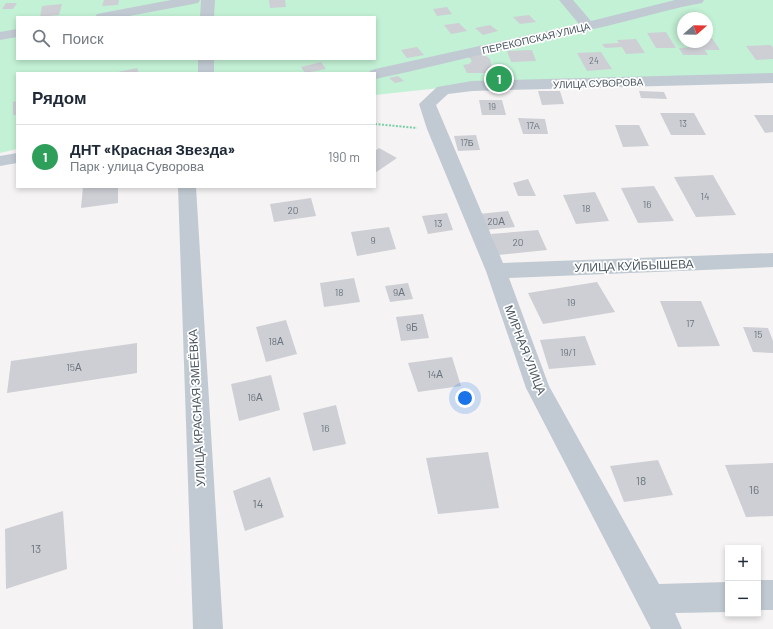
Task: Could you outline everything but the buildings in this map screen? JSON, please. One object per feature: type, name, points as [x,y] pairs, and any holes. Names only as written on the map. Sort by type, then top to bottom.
[{"type":"street","points":[[107,16],[193,0]]},
{"type":"street","points":[[207,16],[208,0]]},
{"type":"street","points":[[566,0],[588,26]]},
{"type":"street","name":"ПЕРЕКОПСКАЯ УЛИЦА","points":[[376,74],[440,61],[588,26],[671,4],[696,0]]},
{"type":"street","points":[[0,36],[16,33]]},
{"type":"street","points":[[206,60],[206,72]]},
{"type":"street","name":"УЛИЦА СУВОРОВА","points":[[427,104],[443,90],[472,86],[773,78]]},
{"type":"street","name":"МИРНАЯ УЛИЦА","points":[[427,104],[496,272],[538,388],[667,629]]},
{"type":"street","points":[[0,161],[16,158]]},
{"type":"street","name":"УЛИЦА КРАСНАЯ ЗМЕЁВКА","points":[[187,188],[208,629]]},
{"type":"street","name":"УЛИЦА КУЙБЫШЕВА","points":[[496,272],[773,260]]},
{"type":"street","points":[[761,595],[773,595]]},
{"type":"street","points":[[650,599],[725,596]]},
{"type":"path","points":[[376,124],[436,129]]},
{"type":"green space","points":[[0,0],[773,0],[773,74],[440,88],[376,95],[376,72],[16,72],[16,149],[0,153]]},
{"type":"place","name":"ДНТ «Красная Звезда»","points":[[499,79]]}]
